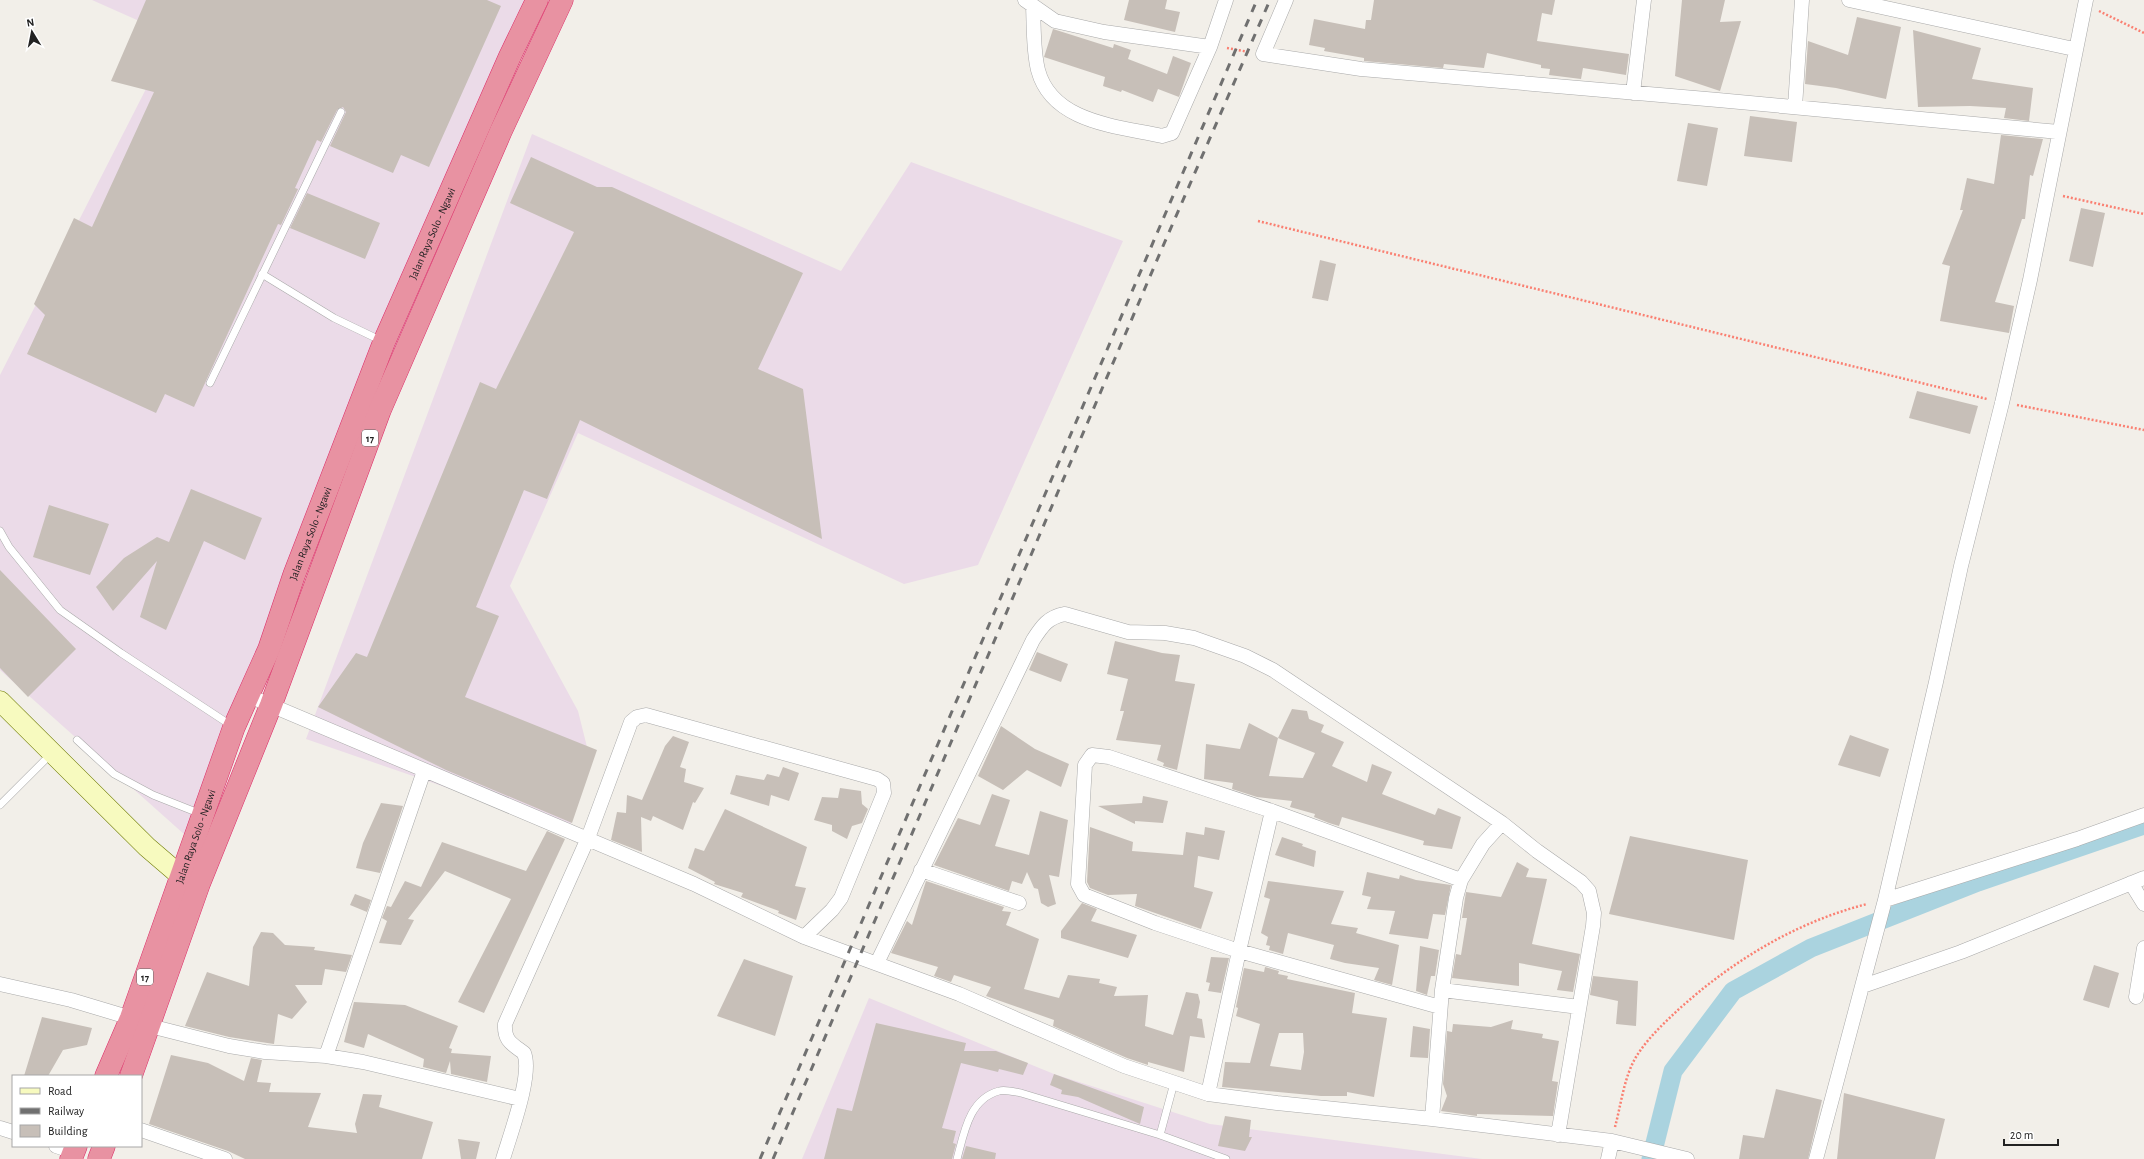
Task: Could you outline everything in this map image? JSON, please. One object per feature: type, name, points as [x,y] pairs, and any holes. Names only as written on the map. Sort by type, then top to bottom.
[{"type":"highway","name":"Jalan Raya Solo - Ngawi","points":[[190,881],[203,815],[234,727],[269,649],[294,575],[384,342],[510,56],[537,0]]},
{"type":"highway","name":"Jalan Raya Solo - Ngawi","points":[[131,1075],[140,1022],[190,881],[272,705],[380,410],[498,138],[562,0]]},
{"type":"highway","name":"Jalan Raya Solo - Ngawi","points":[[107,1075],[140,1022]]},
{"type":"highway","points":[[99,1159],[104,1147]]},
{"type":"street","points":[[1029,3],[1038,70],[1050,96],[1064,108],[1098,121],[1162,136],[1172,133],[1210,47],[1226,0]]},
{"type":"street","points":[[1286,0],[1263,54],[1361,69],[2059,132]]},
{"type":"street","points":[[1634,93],[1644,0]]},
{"type":"street","points":[[1795,107],[1802,0]]},
{"type":"street","points":[[1848,0],[2074,49]]},
{"type":"street","points":[[1816,1159],[1885,900],[1936,682],[1961,566],[2002,403],[2030,280],[2083,1]]},
{"type":"street","points":[[1029,3],[1055,21],[1104,32],[1210,47]]},
{"type":"street","points":[[877,963],[1033,640],[1048,620],[1065,614],[1128,632],[1165,634],[1194,638],[1246,656],[1300,687],[1426,774],[1502,823],[1537,851],[1581,882],[1589,891],[1594,913],[1593,926],[1558,1135]]},
{"type":"street","points":[[249,696],[694,884],[804,937],[959,994],[1110,1061],[1208,1094],[1277,1103],[1432,1119],[1616,1142],[1669,1156],[1687,1159]]},
{"type":"street","points":[[0,702],[53,753],[113,815],[190,881]]},
{"type":"street","points":[[504,1159],[527,1066],[524,1053],[510,1043],[506,1038],[505,1024],[588,838],[631,722],[641,715],[877,778],[883,783],[884,793],[841,898],[832,910],[804,937]]},
{"type":"street","points":[[1440,1007],[1239,950],[1155,923],[1084,895],[1078,884],[1085,766],[1092,755],[1099,755],[1272,811],[1461,880]]},
{"type":"street","points":[[326,1056],[424,771]]},
{"type":"street","points":[[1208,1094],[1239,950],[1272,811]]},
{"type":"street","points":[[1885,900],[2077,839],[2144,816]]},
{"type":"street","points":[[1432,1119],[1440,1007],[1451,918],[1461,880],[1483,844],[1502,823]]},
{"type":"street","points":[[921,870],[1019,903]]},
{"type":"street","points":[[1863,986],[1961,952],[2144,878]]},
{"type":"street","points":[[2131,883],[2144,904]]},
{"type":"street","points":[[2136,997],[2144,948]]},
{"type":"street","points":[[0,984],[71,1000],[140,1022],[230,1046],[258,1051],[326,1056],[363,1062],[520,1099]]},
{"type":"street","points":[[1442,990],[1579,1008]]},
{"type":"street","points":[[0,1128],[12,1132]]},
{"type":"street","points":[[142,1130],[225,1159]]},
{"type":"street","points":[[1608,1159],[1616,1142]]},
{"type":"lane","points":[[210,383],[341,112]]},
{"type":"lane","points":[[262,274],[334,318],[384,342]]},
{"type":"lane","points":[[0,531],[9,547],[60,610],[121,653],[234,727]]},
{"type":"lane","points":[[77,740],[114,774],[153,795],[203,815]]},
{"type":"lane","points":[[0,805],[53,753]]},
{"type":"lane","points":[[1160,1135],[1174,1082]]},
{"type":"lane","points":[[957,1159],[970,1115],[981,1101],[1000,1091],[1021,1093],[1160,1135],[1226,1159]]},
{"type":"path","points":[[2083,1],[2144,33]]},
{"type":"path","points":[[1210,47],[1236,49],[1263,54]]},
{"type":"path","points":[[2047,192],[2144,214]]},
{"type":"path","points":[[1258,221],[2002,403],[2144,430]]},
{"type":"path","points":[[1616,1142],[1626,1084],[1635,1058],[1657,1031],[1695,995],[1730,967],[1784,936],[1846,910],[1885,900]]},
{"type":"shaded area","points":[[92,0],[542,0],[194,843],[0,670],[0,375],[173,36]]},
{"type":"shaded area","points":[[532,134],[841,271],[911,162],[1123,241],[978,565],[904,584],[578,433],[510,586],[578,711],[589,755],[569,830],[306,739]]},
{"type":"shaded area","points":[[869,998],[1054,1074],[1210,1124],[1482,1159],[802,1159]]},
{"type":"building","points":[[146,0],[487,0],[501,6],[429,167],[401,155],[393,173],[330,146],[346,112],[343,107],[337,110],[321,142],[317,140],[295,188],[298,189],[281,225],[278,224],[194,407],[165,394],[156,413],[27,354],[45,315],[34,304],[74,218],[92,227],[154,92],[111,81]]},
{"type":"building","points":[[1129,0],[1167,0],[1165,9],[1180,12],[1175,32],[1124,20]]},
{"type":"building","points":[[1374,0],[1555,0],[1552,15],[1542,13],[1537,41],[1629,54],[1626,75],[1583,68],[1581,79],[1549,75],[1550,69],[1541,68],[1541,65],[1487,53],[1484,68],[1444,64],[1443,68],[1364,61],[1364,58],[1324,51],[1325,48],[1309,45],[1314,19],[1365,29],[1366,20],[1371,20]]},
{"type":"building","points":[[1682,0],[1725,0],[1720,22],[1741,21],[1720,91],[1675,76]]},
{"type":"building","points":[[1857,17],[1901,27],[1886,99],[1836,88],[1805,84],[1808,41],[1848,55]]},
{"type":"building","points":[[1053,29],[1113,48],[1114,44],[1131,50],[1128,59],[1167,74],[1173,56],[1191,63],[1179,97],[1158,89],[1153,102],[1122,90],[1121,92],[1103,86],[1105,77],[1044,57]]},
{"type":"building","points":[[1913,30],[1981,48],[1972,79],[2033,88],[2029,121],[2004,118],[2006,108],[1970,106],[1918,107]]},
{"type":"building","points":[[1750,116],[1797,122],[1792,162],[1744,156]]},
{"type":"building","points":[[1688,123],[1718,128],[1707,186],[1677,181]]},
{"type":"building","points":[[2001,135],[2043,139],[2033,176],[2030,175],[2025,219],[2022,219],[1995,302],[2014,306],[2009,333],[1940,321],[1950,266],[1942,264],[1963,210],[1960,210],[1967,178],[1994,184]]},
{"type":"building","points":[[531,157],[597,187],[612,187],[803,273],[758,369],[803,389],[822,539],[580,420],[547,499],[524,490],[476,607],[499,616],[465,697],[597,750],[572,823],[446,770],[318,707],[356,653],[367,657],[480,382],[496,389],[574,232],[510,203]]},
{"type":"building","points":[[307,193],[380,223],[365,259],[290,228]]},
{"type":"building","points":[[2081,208],[2105,213],[2093,267],[2069,261]]},
{"type":"building","points":[[1320,260],[1336,264],[1328,301],[1312,298]]},
{"type":"building","points":[[1917,391],[1978,406],[1970,434],[1909,418]]},
{"type":"building","points":[[191,489],[262,518],[245,560],[204,541],[166,630],[140,617],[157,561],[113,611],[96,587],[124,558],[157,537],[169,542]]},
{"type":"building","points":[[49,505],[109,524],[90,575],[33,557]]},
{"type":"building","points":[[0,570],[76,649],[28,697],[0,668]]},
{"type":"building","points":[[1115,641],[1162,653],[1180,655],[1175,681],[1195,684],[1177,770],[1163,766],[1164,763],[1157,760],[1161,745],[1116,740],[1124,711],[1120,711],[1128,679],[1107,674]]},
{"type":"building","points":[[1037,652],[1068,664],[1061,682],[1029,670]]},
{"type":"building","points":[[1292,709],[1307,711],[1309,719],[1324,725],[1321,732],[1344,742],[1332,766],[1367,782],[1372,764],[1392,772],[1382,794],[1435,815],[1438,808],[1461,817],[1452,849],[1423,845],[1424,841],[1342,817],[1339,826],[1314,817],[1315,814],[1290,807],[1292,801],[1257,797],[1232,789],[1233,783],[1204,779],[1206,744],[1240,749],[1249,723],[1278,738]],"holes":[[[1278,738],[1315,753],[1303,778],[1269,776]]]},
{"type":"building","points":[[1001,726],[1035,749],[1069,764],[1061,787],[1027,770],[1003,790],[978,776]]},
{"type":"building","points":[[1850,735],[1889,749],[1880,777],[1838,765]]},
{"type":"building","points":[[673,736],[689,742],[680,767],[686,769],[684,782],[704,788],[695,803],[693,802],[683,830],[653,816],[651,821],[641,817],[642,852],[611,840],[617,812],[626,813],[627,795],[642,800],[665,746]]},
{"type":"building","points":[[783,767],[799,773],[789,801],[771,795],[769,806],[730,794],[736,775],[764,780],[767,774],[779,777]]},
{"type":"building","points":[[840,788],[861,791],[862,804],[868,809],[862,823],[852,826],[847,839],[832,831],[832,825],[814,820],[822,797],[838,798]]},
{"type":"building","points":[[992,794],[1010,800],[995,846],[1029,855],[1040,811],[1068,820],[1059,877],[1049,875],[1056,904],[1048,907],[1041,903],[1038,889],[1034,888],[1027,872],[1022,884],[1012,881],[1009,891],[934,865],[958,818],[980,825]]},
{"type":"building","points":[[1143,796],[1168,801],[1163,823],[1135,821],[1135,824],[1098,806],[1142,803]]},
{"type":"building","points":[[381,803],[403,806],[380,873],[356,868],[363,843]]},
{"type":"building","points":[[725,809],[807,847],[795,886],[806,888],[796,920],[778,913],[779,911],[741,897],[743,893],[714,884],[715,882],[688,868],[695,848],[704,851]]},
{"type":"building","points":[[1090,827],[1133,842],[1132,851],[1183,855],[1186,832],[1204,835],[1205,827],[1225,831],[1219,860],[1198,856],[1194,887],[1213,892],[1201,929],[1135,906],[1137,894],[1108,895],[1090,888],[1087,882]]},
{"type":"building","points":[[547,831],[565,839],[484,1013],[458,1002],[511,899],[445,871],[408,919],[414,920],[401,945],[379,943],[387,921],[382,918],[387,906],[391,907],[405,881],[421,887],[442,842],[526,871]]},
{"type":"building","points":[[1630,836],[1748,860],[1734,940],[1609,914]]},
{"type":"building","points":[[1282,837],[1303,844],[1302,846],[1316,851],[1314,867],[1275,855]]},
{"type":"building","points":[[1517,862],[1529,869],[1526,877],[1547,879],[1532,944],[1580,954],[1573,992],[1557,990],[1562,971],[1519,963],[1519,986],[1452,978],[1456,954],[1461,955],[1467,918],[1462,918],[1466,892],[1501,897]]},
{"type":"building","points":[[1367,872],[1399,879],[1400,875],[1416,880],[1451,885],[1445,915],[1433,914],[1428,939],[1389,934],[1395,911],[1367,909],[1371,897],[1362,895]]},
{"type":"building","points":[[926,881],[1004,907],[1002,911],[1011,912],[1006,925],[1039,939],[1024,989],[1059,998],[1068,975],[1100,979],[1099,983],[1117,987],[1114,996],[1148,995],[1145,1026],[1173,1035],[1186,992],[1198,994],[1200,1002],[1197,1018],[1202,1019],[1205,1038],[1190,1036],[1184,1072],[1148,1062],[1148,1065],[1127,1058],[1053,1026],[1054,1020],[986,996],[991,987],[954,975],[951,982],[934,976],[938,967],[891,953],[907,921],[912,925]]},
{"type":"building","points":[[1268,881],[1344,891],[1331,924],[1358,928],[1356,933],[1399,945],[1392,985],[1374,980],[1379,968],[1345,963],[1330,959],[1334,945],[1288,933],[1283,954],[1269,950],[1270,946],[1266,945],[1268,937],[1261,933],[1270,899],[1264,897]]},
{"type":"building","points":[[355,894],[371,900],[367,912],[350,905]]},
{"type":"building","points":[[1082,903],[1097,909],[1091,921],[1137,935],[1128,958],[1061,938],[1061,931]]},
{"type":"building","points":[[261,932],[273,933],[285,945],[315,947],[314,950],[352,955],[346,972],[325,969],[322,985],[295,985],[307,1002],[292,1019],[278,1014],[274,1044],[229,1037],[185,1026],[207,972],[249,986],[253,947]]},
{"type":"building","points":[[1420,946],[1439,950],[1435,976],[1431,976],[1427,995],[1416,991]]},
{"type":"building","points":[[1211,957],[1229,958],[1221,993],[1208,991],[1210,983],[1206,982]]},
{"type":"building","points":[[744,959],[793,976],[775,1036],[717,1016]]},
{"type":"building","points":[[2094,965],[2119,973],[2109,1008],[2083,1000]]},
{"type":"building","points":[[1265,967],[1279,971],[1278,974],[1288,976],[1287,979],[1355,993],[1352,1013],[1387,1018],[1374,1097],[1347,1092],[1347,1096],[1321,1096],[1222,1087],[1225,1062],[1250,1063],[1260,1024],[1236,1016],[1238,1008],[1236,1007],[1244,968],[1264,972]],"holes":[[[1279,1033],[1303,1033],[1304,1052],[1301,1070],[1270,1066]]]},
{"type":"building","points":[[1593,976],[1638,981],[1636,1026],[1616,1024],[1618,1001],[1590,995]]},
{"type":"building","points":[[354,1002],[405,1005],[458,1026],[449,1048],[452,1049],[451,1053],[491,1056],[487,1082],[451,1074],[450,1061],[446,1073],[423,1067],[424,1059],[368,1034],[364,1048],[344,1042]]},
{"type":"building","points":[[42,1017],[92,1028],[87,1045],[63,1050],[49,1075],[24,1075]]},
{"type":"building","points":[[1513,1020],[1511,1029],[1543,1034],[1542,1038],[1559,1041],[1552,1081],[1558,1082],[1553,1116],[1477,1114],[1477,1116],[1441,1111],[1447,1096],[1443,1084],[1447,1031],[1452,1032],[1453,1024],[1491,1027]]},
{"type":"building","points":[[876,1023],[966,1043],[964,1051],[996,1051],[1028,1063],[1023,1075],[999,1069],[998,1072],[961,1063],[942,1128],[956,1131],[953,1143],[956,1144],[952,1159],[824,1159],[837,1108],[852,1111]]},
{"type":"building","points":[[1413,1026],[1430,1029],[1428,1058],[1410,1057]]},
{"type":"building","points":[[171,1055],[208,1063],[244,1081],[251,1058],[262,1060],[257,1082],[271,1083],[269,1092],[321,1093],[308,1127],[357,1133],[355,1124],[363,1094],[382,1095],[379,1107],[433,1122],[422,1159],[245,1159],[228,1151],[149,1124]]},
{"type":"building","points":[[1054,1074],[1144,1107],[1140,1124],[1078,1097],[1061,1094],[1062,1090],[1050,1085]]},
{"type":"building","points":[[1776,1089],[1822,1100],[1808,1159],[1739,1159],[1743,1135],[1764,1138]]},
{"type":"building","points":[[1844,1093],[1945,1119],[1935,1159],[1837,1159]]},
{"type":"building","points":[[1225,1116],[1251,1120],[1249,1137],[1252,1137],[1245,1151],[1218,1146]]},
{"type":"building","points":[[458,1139],[480,1142],[476,1159],[461,1159]]},
{"type":"building","points":[[966,1146],[996,1153],[995,1159],[962,1159]]},
{"type":"waterway","points":[[1651,1159],[1673,1071],[1733,991],[1811,948],[1978,882],[2144,825]]},
{"type":"railway","points":[[760,1159],[1257,0]]},
{"type":"railway","points":[[773,1159],[1160,253],[1270,0]]}]
